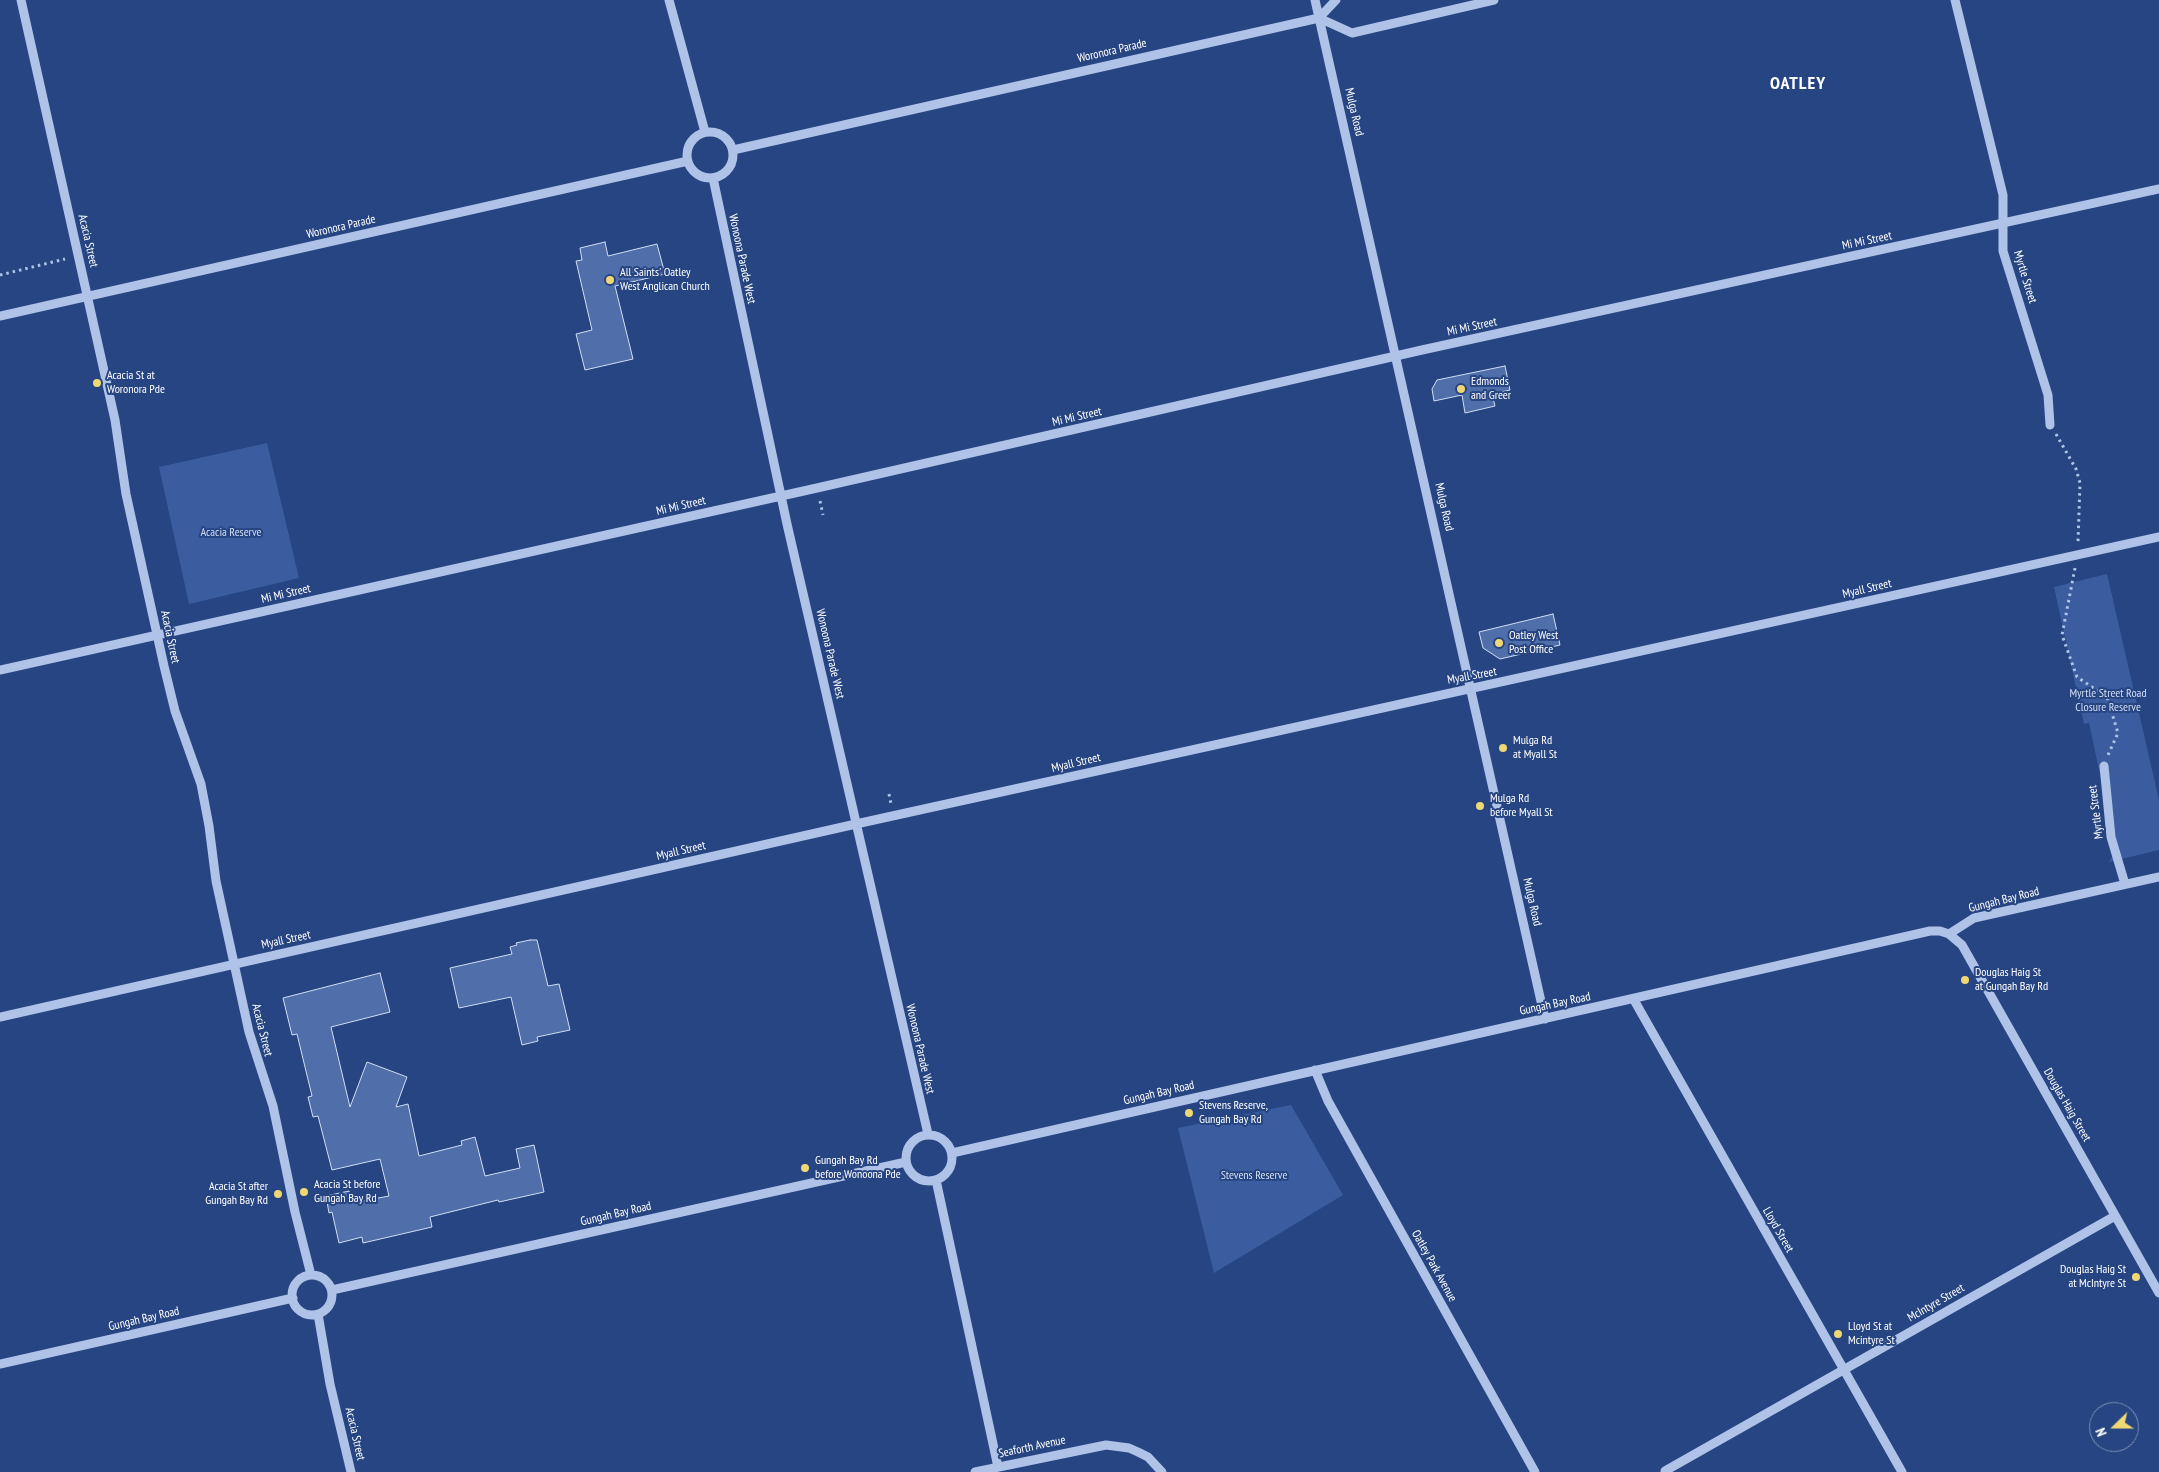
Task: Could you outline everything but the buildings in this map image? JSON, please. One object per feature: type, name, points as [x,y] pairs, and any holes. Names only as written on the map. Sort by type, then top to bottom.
[{"type":"street","name":"Acacia Street","points":[[21,0],[115,420],[126,494],[157,636],[175,711],[201,784],[216,881],[253,1049],[273,1106],[295,1212],[311,1275]]},
{"type":"street","points":[[668,0],[704,132]]},
{"type":"street","name":"Mulga Road","points":[[1315,0],[1545,1019]]},
{"type":"street","points":[[1336,0],[1319,18],[1352,33],[1476,2],[1494,0]]},
{"type":"street","name":"Myrtle Street","points":[[1955,0],[2003,195],[2003,251],[2048,395],[2050,425]]},
{"type":"street","name":"Woronora Parade","points":[[733,150],[1319,18]]},
{"type":"street","points":[[704,132],[719,133],[726,137],[733,150],[734,157],[727,171],[713,178],[700,176],[690,167],[688,161],[688,146],[698,135],[704,132]]},
{"type":"street","name":"Woronora Parade","points":[[0,316],[688,161]]},
{"type":"street","name":"Wonoona Parade West","points":[[713,178],[782,496],[928,1134]]},
{"type":"street","name":"Mi Mi Street","points":[[0,670],[782,496],[1396,356],[2159,189]]},
{"type":"street","name":"Myall Street","points":[[0,1017],[856,824],[2159,537]]},
{"type":"street","name":"Myrtle Street","points":[[2104,766],[2111,837],[2125,884]]},
{"type":"street","name":"Gungah Bay Road","points":[[952,1153],[1315,1070],[1634,1000],[1930,931],[1949,934],[1974,918],[2159,876]]},
{"type":"street","name":"Douglas Haig Street","points":[[1949,934],[1962,945],[2159,1293]]},
{"type":"street","name":"Lloyd Street","points":[[1634,1000],[1902,1472]]},
{"type":"street","name":"Oatley Park Avenue","points":[[1315,1070],[1328,1101],[1535,1472]]},
{"type":"street","points":[[928,1134],[940,1137],[949,1146],[952,1153],[951,1166],[947,1172],[936,1180],[920,1180],[909,1169],[906,1162],[906,1155],[911,1143],[921,1136],[928,1134]]},
{"type":"street","name":"Gungah Bay Road","points":[[332,1290],[906,1162]]},
{"type":"street","points":[[936,1180],[998,1467]]},
{"type":"street","name":"McIntyre Street","points":[[1665,1471],[2116,1216]]},
{"type":"street","points":[[311,1275],[324,1279],[332,1290],[330,1305],[318,1314],[305,1313],[299,1310],[293,1298],[295,1285],[305,1276],[311,1275]]},
{"type":"street","name":"Gungah Bay Road","points":[[0,1364],[293,1298]]},
{"type":"street","name":"Acacia Street","points":[[318,1314],[330,1384],[350,1472]]},
{"type":"street","name":"Seaforth Avenue","points":[[975,1472],[1094,1446],[1128,1448],[1148,1457],[1162,1472]]},
{"type":"path","points":[[0,274],[78,256]]},
{"type":"path","points":[[2050,425],[2069,456],[2080,484],[2081,499],[2077,555],[2062,635],[2077,677],[2107,697],[2118,733],[2104,766]]},
{"type":"green space","name":"Acacia Reserve","points":[[267,443],[299,578],[189,604],[159,467]]},
{"type":"green space","name":"Myrtle Street Road Closure Reserve","points":[[2107,574],[2159,800],[2159,850],[2109,862],[2116,850],[2089,723],[2084,724],[2054,587]]},
{"type":"green space","name":"Stevens Reserve","points":[[1291,1105],[1343,1195],[1214,1273],[1178,1128]]},
{"type":"place","name":"All Saints' Oatley West Anglican Church","points":[[610,280]]},
{"type":"place","name":"Acacia St at Woronora Pde","points":[[97,383]]},
{"type":"place","name":"Edmonds and Greer","points":[[1461,389]]},
{"type":"place","name":"Oatley West Post Office","points":[[1499,643]]},
{"type":"place","name":"Mulga Rd at Myall St","points":[[1503,748]]},
{"type":"place","name":"Mulga Rd before Myall St","points":[[1480,806]]},
{"type":"place","name":"Douglas Haig St at Gungah Bay Rd","points":[[1965,980]]},
{"type":"place","name":"Stevens Reserve, Gungah Bay Rd","points":[[1189,1113]]},
{"type":"place","name":"Gungah Bay Rd before Wonoona Pde","points":[[805,1168]]},
{"type":"place","name":"Acacia St before Gungah Bay Rd","points":[[304,1192]]},
{"type":"place","name":"Acacia St after Gungah Bay Rd","points":[[278,1194]]},
{"type":"place","name":"Douglas Haig St at McIntyre St","points":[[2136,1277]]},
{"type":"place","name":"Lloyd St at Mcintyre St","points":[[1838,1334]]},
{"type":"district","name":"OATLEY","points":[[1798,84]]}]
